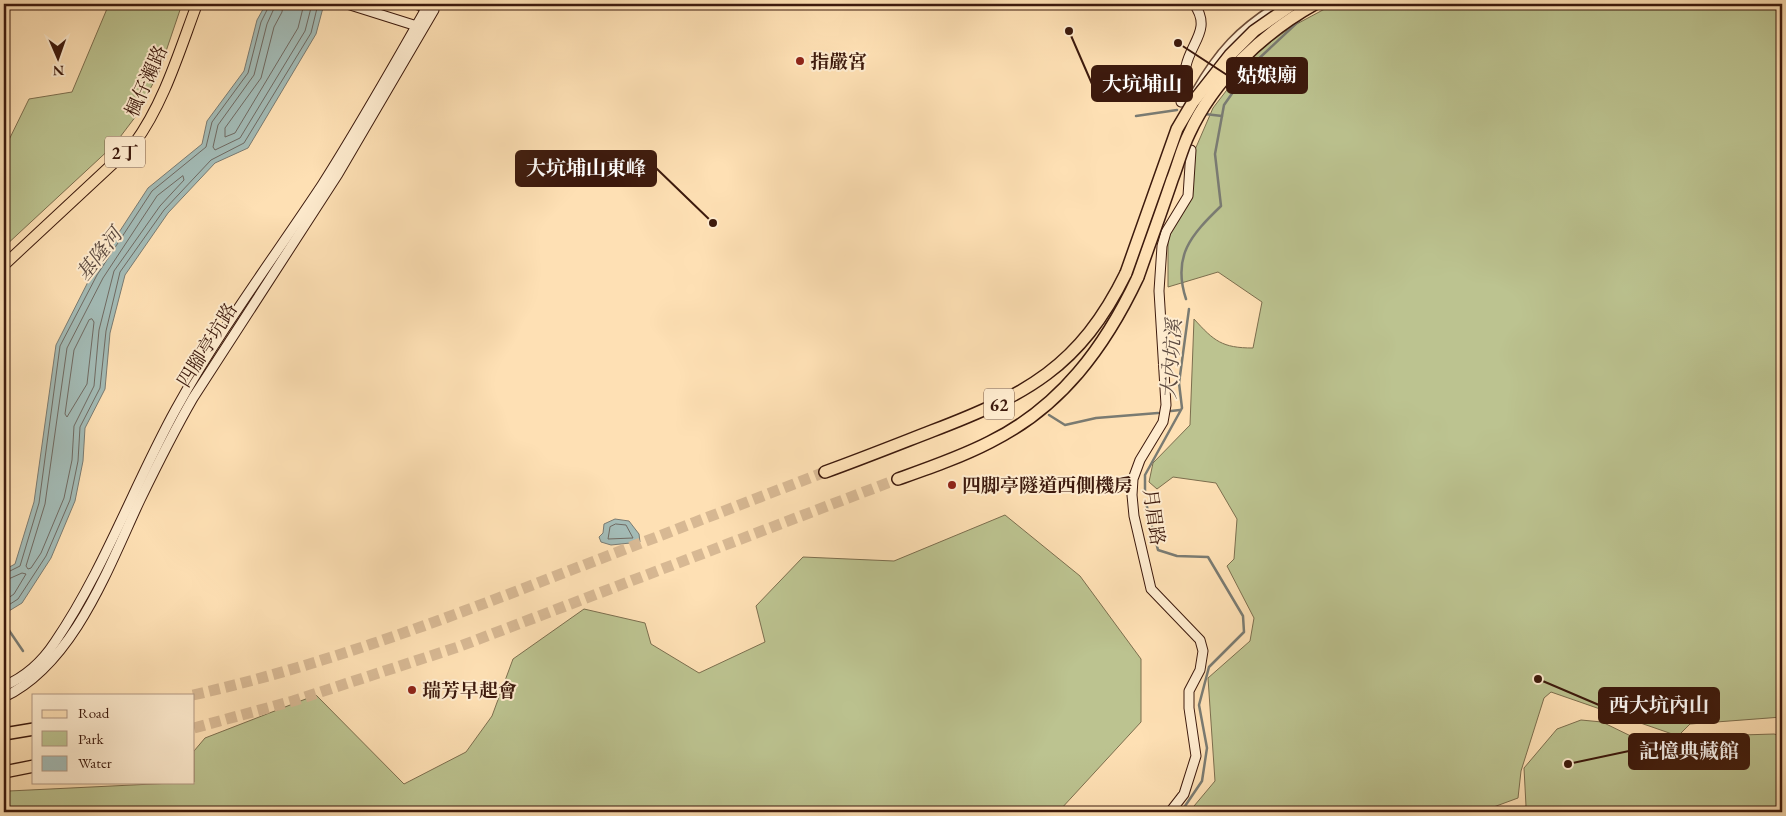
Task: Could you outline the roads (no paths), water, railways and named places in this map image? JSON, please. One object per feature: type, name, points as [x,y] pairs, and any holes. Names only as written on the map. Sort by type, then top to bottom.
[{"type":"highway","name":"62","points":[[825,472],[989,409],[1040,380],[1061,363],[1088,335],[1113,299],[1126,273],[1177,128],[1193,102],[1230,55],[1254,31],[1293,4]]},
{"type":"highway","name":"62","points":[[898,479],[992,442],[1044,407],[1066,388],[1092,358],[1108,335],[1138,277],[1189,134],[1204,108],[1239,62],[1263,39],[1315,4]]},
{"type":"highway","points":[[4,733],[32,729]]},
{"type":"highway","points":[[4,772],[32,766]]},
{"type":"main road","name":"楓仔瀨路","points":[[4,264],[134,144],[149,123],[162,96],[197,4]]},
{"type":"street","points":[[347,4],[420,27]]},
{"type":"street","points":[[415,4],[431,6]]},
{"type":"street","points":[[1183,106],[1186,65],[1200,36],[1201,22],[1194,4]]},
{"type":"street","points":[[1183,106],[1224,47],[1257,17],[1279,4]]},
{"type":"street","name":"四腳亭坑路","points":[[4,697],[18,690],[47,667],[71,634],[98,588],[172,435],[189,405],[338,174],[431,6]]},
{"type":"street","name":"四腳亭坑路","points":[[4,686],[18,680],[36,666],[69,620],[97,569],[176,408],[262,272],[322,184],[420,27]]},
{"type":"street","name":"月眉路","points":[[1170,812],[1184,794],[1193,772],[1196,756],[1189,708],[1189,691],[1200,670],[1203,651],[1200,640],[1151,589],[1132,495],[1133,479],[1138,466],[1163,422],[1166,405],[1159,291],[1162,246],[1166,232],[1188,196],[1191,150]]},
{"type":"water","points":[[266,4],[324,4],[316,34],[248,148],[215,163],[168,213],[125,275],[110,333],[105,389],[85,428],[83,461],[75,501],[51,558],[22,603],[4,614],[4,570],[15,564],[34,502],[56,345],[93,272],[148,188],[202,144],[207,121],[244,71],[257,20]]},
{"type":"water","points":[[615,519],[629,521],[639,534],[640,542],[611,545],[601,542],[599,537],[603,533],[604,524]]},
{"type":"waterway","name":"大內坑溪","points":[[1186,299],[1181,270],[1187,247],[1201,227],[1221,206],[1215,154],[1224,105],[1252,65],[1301,19]]},
{"type":"waterway","points":[[1136,116],[1177,110]]},
{"type":"waterway","points":[[1205,114],[1222,116]]},
{"type":"waterway","name":"大內坑溪","points":[[1145,492],[1145,475],[1182,408],[1179,383],[1189,309]]},
{"type":"waterway","points":[[1171,411],[1180,410]]},
{"type":"waterway","points":[[1049,415],[1065,425],[1096,418],[1158,413]]},
{"type":"waterway","name":"大內坑溪","points":[[1146,503],[1158,550],[1177,556],[1208,557],[1243,616],[1244,632],[1209,667],[1199,705],[1207,748],[1202,781],[1181,812]]},
{"type":"waterway","points":[[4,623],[23,651]]},
{"type":"tunnel","points":[[195,695],[285,671],[375,643],[509,594],[825,472]]},
{"type":"tunnel","points":[[195,728],[293,701],[458,647],[898,479]]},
{"type":"place","name":"大坑埔山","points":[[1069,31]]},
{"type":"place","name":"姑娘廟","points":[[1178,43]]},
{"type":"place","name":"指嚴宮","points":[[800,61]]},
{"type":"place","name":"大坑埔山東峰","points":[[713,223]]},
{"type":"place","name":"四脚亭隧道西側機房","points":[[952,485]]},
{"type":"place","name":"西大坑內山","points":[[1538,679]]},
{"type":"place","name":"瑞芳早起會","points":[[412,690]]},
{"type":"place","name":"記憶典藏館","points":[[1568,764]]},
{"type":"water label","name":"基隆河","points":[[99,254]]}]
